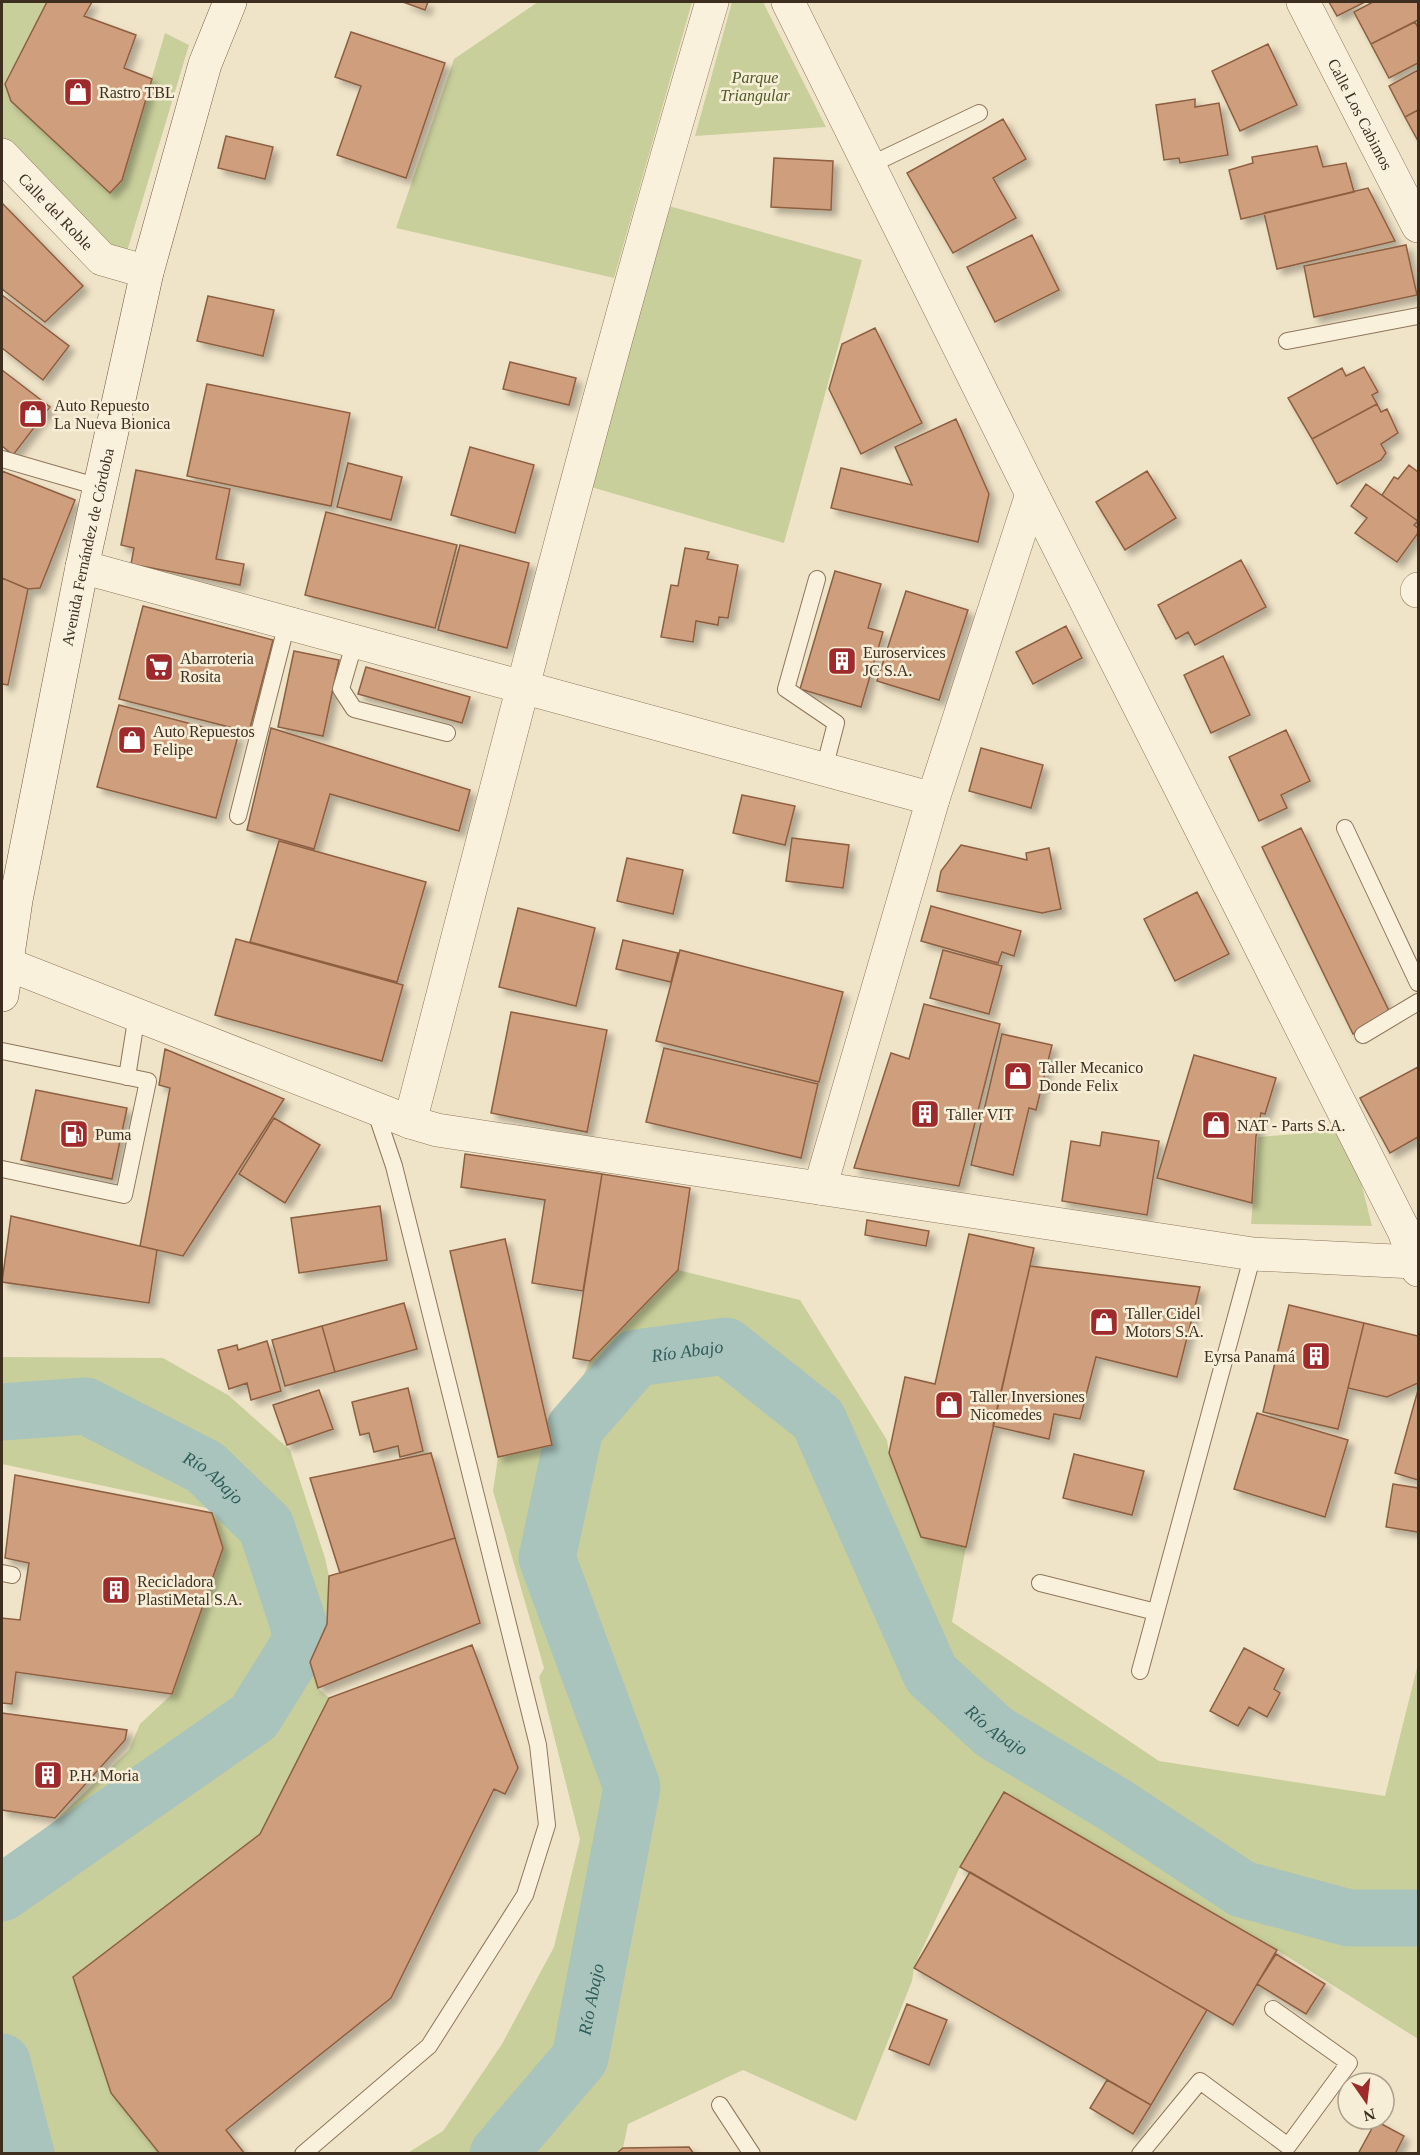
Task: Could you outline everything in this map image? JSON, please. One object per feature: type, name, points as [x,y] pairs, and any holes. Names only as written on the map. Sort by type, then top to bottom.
[{"type":"street","name":"Avenida Fernández de Córdoba","points":[[4,980],[9,896],[147,272],[205,64],[230,2]]},
{"type":"street","points":[[410,1122],[523,686],[668,148],[712,2]]},
{"type":"street","points":[[4,980],[137,1014],[410,1122],[437,1130],[1252,1254],[1416,1266],[1404,1231],[1032,494],[788,2]]},
{"type":"street","name":"Calle Los Cabimos","points":[[1303,2],[1419,226]]},
{"type":"street","name":"Calle del Roble","points":[[2,155],[102,259],[147,272]]},
{"type":"street","points":[[820,1188],[933,799],[1032,494]]},
{"type":"street","points":[[82,567],[933,799]]},
{"type":"lane","points":[[870,165],[979,113]]},
{"type":"lane","points":[[1287,341],[1419,316]]},
{"type":"lane","points":[[2,459],[99,488]]},
{"type":"lane","points":[[817,579],[786,689],[836,723],[824,769]]},
{"type":"lane","points":[[238,816],[287,623]]},
{"type":"lane","points":[[354,641],[341,689],[354,709],[447,733]]},
{"type":"lane","points":[[1345,828],[1419,983]]},
{"type":"lane","points":[[1363,1035],[1419,1002]]},
{"type":"lane","points":[[127,1077],[137,1014]]},
{"type":"lane","points":[[2,1051],[148,1081],[124,1195],[2,1169]]},
{"type":"lane","points":[[303,2154],[429,2046],[525,1895],[547,1825],[538,1745],[394,1166],[374,1106]]},
{"type":"lane","points":[[1140,1671],[1252,1254]]},
{"type":"lane","points":[[1040,1583],[1156,1612]]},
{"type":"lane","points":[[1140,2154],[1200,2081],[1288,2146],[1349,2063],[1273,2009]]},
{"type":"lane","points":[[720,2105],[752,2154]]},
{"type":"green space","points":[[2,2],[47,2],[5,83],[11,101],[110,192],[122,180],[165,33],[189,45],[126,255],[103,248],[2,143]]},
{"type":"green space","points":[[538,2],[692,2],[614,278],[396,228],[454,59]]},
{"type":"green space","name":"Parque Triangular","points":[[732,2],[763,2],[826,127],[695,136]]},
{"type":"green space","points":[[669,206],[862,260],[784,543],[591,487]]},
{"type":"green space","points":[[1348,1130],[1372,1226],[1251,1224],[1258,1137]]},
{"type":"green space","points":[[678,1270],[800,1300],[887,1440],[889,1453],[921,1537],[966,1547],[952,1622],[1159,1761],[1385,1796],[1418,1664],[1418,2039],[1277,1950],[1005,1792],[960,1867],[914,1967],[912,1981],[856,2121],[743,2070],[628,2124],[623,2148],[616,2153],[406,2154],[443,2131],[502,2044],[554,1947],[580,1839],[539,1677],[544,1668],[493,1491],[498,1457],[552,1445],[590,1361]]},
{"type":"green space","points":[[2,1357],[163,1358],[228,1395],[290,1450],[329,1576],[327,1624],[310,1662],[318,1688],[329,1698],[260,1834],[73,1977],[111,2093],[160,2153],[2,2154],[2,1859],[10,1856],[57,1819],[129,1750],[140,1724],[172,1694],[223,1548],[211,1509],[2,1464]]},
{"type":"building","name":"Rastro TBL","points":[[47,2],[92,2],[84,16],[136,35],[124,68],[152,79],[122,180],[110,193],[11,101],[5,84]]},
{"type":"building","points":[[403,2],[428,2],[425,10]]},
{"type":"building","points":[[1329,2],[1365,2],[1337,16]]},
{"type":"building","points":[[1373,2],[1418,2],[1418,20],[1371,44],[1354,12]]},
{"type":"building","points":[[1415,22],[1418,28],[1418,63],[1389,78],[1371,44]]},
{"type":"building","points":[[351,32],[445,63],[406,178],[337,155],[361,86],[335,77]]},
{"type":"building","points":[[1268,44],[1297,105],[1240,131],[1212,71]]},
{"type":"building","points":[[1418,70],[1418,110],[1405,117],[1389,86]]},
{"type":"building","points":[[1195,99],[1195,107],[1219,103],[1228,155],[1180,163],[1179,158],[1164,160],[1156,105]]},
{"type":"building","points":[[1418,110],[1418,141],[1405,117]]},
{"type":"building","points":[[1003,119],[1026,159],[993,178],[1016,218],[953,253],[907,173]]},
{"type":"building","points":[[226,136],[273,147],[265,179],[218,168]]},
{"type":"building","points":[[1317,146],[1323,167],[1346,163],[1354,192],[1241,219],[1229,170],[1253,163],[1252,157]]},
{"type":"building","points":[[774,158],[833,161],[831,210],[771,207]]},
{"type":"building","points":[[1368,188],[1395,241],[1277,269],[1264,213]]},
{"type":"building","points":[[2,203],[83,286],[45,322],[2,289]]},
{"type":"building","points":[[1032,235],[1059,290],[995,322],[967,267]]},
{"type":"building","points":[[1406,245],[1417,295],[1314,317],[1304,266]]},
{"type":"building","points":[[2,295],[69,346],[43,380],[2,348]]},
{"type":"building","points":[[208,296],[274,310],[263,356],[197,341]]},
{"type":"building","points":[[875,328],[922,423],[861,454],[829,389],[842,344]]},
{"type":"building","points":[[510,362],[576,378],[569,405],[503,389]]},
{"type":"building","points":[[1364,367],[1378,392],[1372,395],[1377,404],[1312,439],[1288,398],[1342,368],[1346,376]]},
{"type":"building","points":[[2,370],[50,407],[13,455],[2,446]]},
{"type":"building","points":[[207,384],[350,413],[331,506],[187,476]]},
{"type":"building","points":[[1377,404],[1381,412],[1387,409],[1398,433],[1381,444],[1386,453],[1381,460],[1337,484],[1312,439]]},
{"type":"building","points":[[956,419],[989,494],[978,542],[831,508],[841,468],[912,485],[895,447]]},
{"type":"building","points":[[470,447],[534,465],[515,533],[451,515]]},
{"type":"building","points":[[348,463],[402,477],[391,520],[337,507]]},
{"type":"building","points":[[1409,465],[1418,472],[1418,521],[1382,495],[1394,477],[1398,479]]},
{"type":"building","points":[[136,470],[230,489],[216,559],[244,564],[240,585],[131,564],[134,548],[121,545]]},
{"type":"building","points":[[2,471],[75,500],[40,588],[28,589],[2,578]]},
{"type":"building","points":[[1147,471],[1176,518],[1125,550],[1096,502]]},
{"type":"building","points":[[1366,484],[1418,521],[1414,525],[1418,528],[1418,533],[1397,562],[1355,533],[1367,518],[1351,506]]},
{"type":"building","points":[[326,512],[457,545],[435,628],[305,595]]},
{"type":"building","points":[[460,545],[529,563],[507,648],[438,630]]},
{"type":"building","points":[[685,548],[709,552],[707,559],[738,565],[728,618],[719,617],[718,625],[696,621],[693,642],[661,637],[671,585],[678,586]]},
{"type":"building","points":[[1241,560],[1266,607],[1195,645],[1188,632],[1176,639],[1158,605]]},
{"type":"building","name":"Euroservices JC S.A.","points":[[835,571],[881,584],[868,628],[883,632],[861,707],[800,689]]},
{"type":"building","points":[[2,578],[28,589],[8,685],[2,684]]},
{"type":"building","points":[[906,591],[968,610],[939,700],[877,681]]},
{"type":"building","points":[[143,606],[273,640],[249,732],[119,699]]},
{"type":"building","points":[[1066,626],[1082,658],[1033,684],[1016,652]]},
{"type":"building","points":[[294,651],[339,660],[323,736],[278,727]]},
{"type":"building","points":[[1223,656],[1250,715],[1211,733],[1184,675]]},
{"type":"building","points":[[366,667],[470,697],[462,723],[358,694]]},
{"type":"building","points":[[119,705],[238,736],[216,818],[97,787]]},
{"type":"building","points":[[271,728],[470,790],[459,831],[330,794],[314,849],[247,830]]},
{"type":"building","points":[[1286,730],[1310,781],[1281,795],[1287,808],[1259,821],[1229,757]]},
{"type":"building","points":[[981,748],[1043,765],[1031,808],[969,791]]},
{"type":"building","points":[[742,795],[795,806],[785,845],[733,833]]},
{"type":"building","points":[[1301,828],[1391,1015],[1353,1034],[1262,847]]},
{"type":"building","points":[[792,838],[849,845],[843,888],[786,881]]},
{"type":"building","points":[[279,841],[426,882],[397,982],[250,942]]},
{"type":"building","points":[[961,845],[1027,860],[1026,853],[1049,848],[1061,909],[1042,913],[937,891],[941,871]]},
{"type":"building","points":[[627,858],[683,870],[673,914],[617,901]]},
{"type":"building","points":[[1197,892],[1229,954],[1175,981],[1144,919]]},
{"type":"building","points":[[931,906],[1021,931],[1014,956],[1002,952],[998,963],[921,941]]},
{"type":"building","points":[[518,908],[595,928],[576,1006],[499,987]]},
{"type":"building","points":[[236,939],[403,985],[382,1061],[215,1015]]},
{"type":"building","points":[[623,940],[678,953],[671,982],[616,969]]},
{"type":"building","points":[[680,950],[843,992],[819,1082],[656,1041]]},
{"type":"building","points":[[943,950],[1002,966],[989,1014],[930,998]]},
{"type":"building","name":"Taller VIT","points":[[924,1004],[1000,1024],[959,1186],[854,1168],[891,1053],[909,1059]]},
{"type":"building","points":[[511,1012],[607,1030],[587,1132],[491,1113]]},
{"type":"building","name":"Taller Mecanico Donde Felix","points":[[1002,1034],[1052,1045],[1036,1110],[1029,1108],[1013,1175],[971,1165]]},
{"type":"building","points":[[664,1048],[818,1084],[801,1158],[646,1122]]},
{"type":"building","points":[[165,1049],[284,1099],[183,1256],[140,1246],[170,1088],[159,1085]]},
{"type":"building","name":"NAT - Parts S.A.","points":[[1194,1055],[1276,1078],[1265,1114],[1261,1113],[1256,1136],[1252,1203],[1157,1178]]},
{"type":"building","points":[[1418,1067],[1418,1137],[1390,1153],[1360,1098]]},
{"type":"building","name":"Puma","points":[[36,1090],[127,1108],[112,1179],[21,1160]]},
{"type":"building","points":[[274,1118],[320,1145],[285,1203],[239,1174]]},
{"type":"building","points":[[1102,1132],[1159,1141],[1147,1215],[1062,1201],[1071,1141],[1100,1146]]},
{"type":"building","points":[[465,1154],[602,1174],[583,1291],[532,1283],[545,1200],[461,1187]]},
{"type":"building","points":[[602,1174],[690,1188],[678,1270],[590,1361],[573,1358]]},
{"type":"building","points":[[380,1206],[387,1260],[299,1273],[291,1218]]},
{"type":"building","points":[[11,1216],[157,1250],[149,1303],[2,1282]]},
{"type":"building","points":[[867,1220],[929,1231],[926,1246],[865,1235]]},
{"type":"building","name":"Taller Inversiones Nicomedes","points":[[969,1234],[1034,1248],[966,1547],[921,1537],[889,1453],[905,1377],[935,1384]]},
{"type":"building","points":[[505,1239],[552,1445],[498,1457],[450,1251]]},
{"type":"building","name":"Taller Cidel Motors S.A.","points":[[1030,1266],[1200,1287],[1177,1377],[1096,1357],[1080,1419],[1054,1414],[1049,1439],[993,1426]]},
{"type":"building","points":[[404,1303],[417,1349],[335,1372],[322,1326]]},
{"type":"building","name":"Eyrsa Panamá","points":[[1289,1305],[1364,1323],[1338,1429],[1263,1412]]},
{"type":"building","points":[[1364,1323],[1418,1336],[1418,1383],[1387,1397],[1348,1388]]},
{"type":"building","points":[[322,1326],[335,1372],[285,1386],[272,1340]]},
{"type":"building","points":[[267,1341],[281,1391],[251,1400],[247,1383],[229,1389],[218,1350],[237,1345],[238,1350]]},
{"type":"building","points":[[408,1388],[423,1451],[400,1457],[398,1446],[374,1452],[369,1433],[360,1435],[352,1402]]},
{"type":"building","points":[[319,1390],[333,1429],[287,1445],[273,1405]]},
{"type":"building","points":[[1418,1390],[1418,1480],[1395,1473]]},
{"type":"building","points":[[1257,1413],[1348,1440],[1325,1517],[1234,1489]]},
{"type":"building","points":[[431,1453],[455,1538],[340,1573],[310,1478]]},
{"type":"building","points":[[1074,1454],[1144,1471],[1132,1515],[1063,1498]]},
{"type":"building","name":"Recicladora PlastiMetal S.A.","points":[[15,1475],[212,1513],[223,1548],[172,1694],[16,1672],[12,1704],[2,1703],[2,1618],[20,1620],[29,1563],[5,1558]]},
{"type":"building","points":[[1393,1484],[1418,1488],[1418,1532],[1386,1527]]},
{"type":"building","points":[[455,1538],[480,1623],[318,1688],[310,1662],[327,1624],[329,1576]]},
{"type":"building","points":[[472,1645],[518,1768],[505,1794],[494,1789],[391,1998],[226,2130],[245,2154],[160,2154],[111,2093],[73,1977],[260,1834],[329,1698]]},
{"type":"building","points":[[1244,1648],[1284,1669],[1274,1689],[1280,1693],[1267,1717],[1249,1707],[1238,1726],[1210,1711]]},
{"type":"building","name":"P.H. Moria","points":[[2,1713],[127,1730],[125,1740],[55,1818],[2,1810]]},
{"type":"building","points":[[1004,1792],[1277,1950],[1233,2025],[960,1867]]},
{"type":"building","points":[[970,1872],[1207,2010],[1151,2105],[914,1968]]},
{"type":"building","points":[[1276,1954],[1325,1984],[1306,2014],[1257,1984]]},
{"type":"building","points":[[907,2004],[947,2020],[929,2065],[889,2049]]},
{"type":"building","points":[[1107,2080],[1151,2105],[1133,2134],[1090,2108]]},
{"type":"building","points":[[1371,2131],[1395,2131],[1404,2136],[1395,2154],[1358,2154]]},
{"type":"building","points":[[689,2147],[694,2154],[616,2154],[623,2148]]},
{"type":"waterway","name":"Río Abajo","points":[[498,2154],[580,2058],[632,1787],[547,1558],[575,1428],[636,1358],[726,1346],[818,1419],[931,1674],[994,1732],[1115,1805],[1242,1889],[1349,1918],[1418,1918]]},
{"type":"waterway","name":"Río Abajo","points":[[2,1412],[86,1406],[205,1467],[266,1526],[303,1638],[254,1717],[2,1893]]},
{"type":"waterway","name":"Río Abajo","points":[[2,2062],[26,2154]]},
{"type":"place","name":"Rastro TBL","points":[[78,92]]},
{"type":"place","name":"Auto Repuesto La Nueva Bionica","points":[[33,414]]},
{"type":"place","name":"Euroservices JC S.A.","points":[[842,661]]},
{"type":"place","name":"Abarroteria Rosita","points":[[159,667]]},
{"type":"place","name":"Auto Repuestos Felipe","points":[[132,740]]},
{"type":"place","name":"Taller Mecanico Donde Felix","points":[[1018,1076]]},
{"type":"place","name":"Taller VIT","points":[[925,1114]]},
{"type":"place","name":"NAT - Parts S.A.","points":[[1216,1125]]},
{"type":"place","name":"Puma","points":[[74,1134]]},
{"type":"place","name":"Taller Cidel Motors S.A.","points":[[1104,1322]]},
{"type":"place","name":"Eyrsa Panamá","points":[[1316,1356]]},
{"type":"place","name":"Taller Inversiones Nicomedes","points":[[949,1405]]},
{"type":"place","name":"Recicladora PlastiMetal S.A.","points":[[116,1590]]},
{"type":"place","name":"P.H. Moria","points":[[48,1775]]}]
